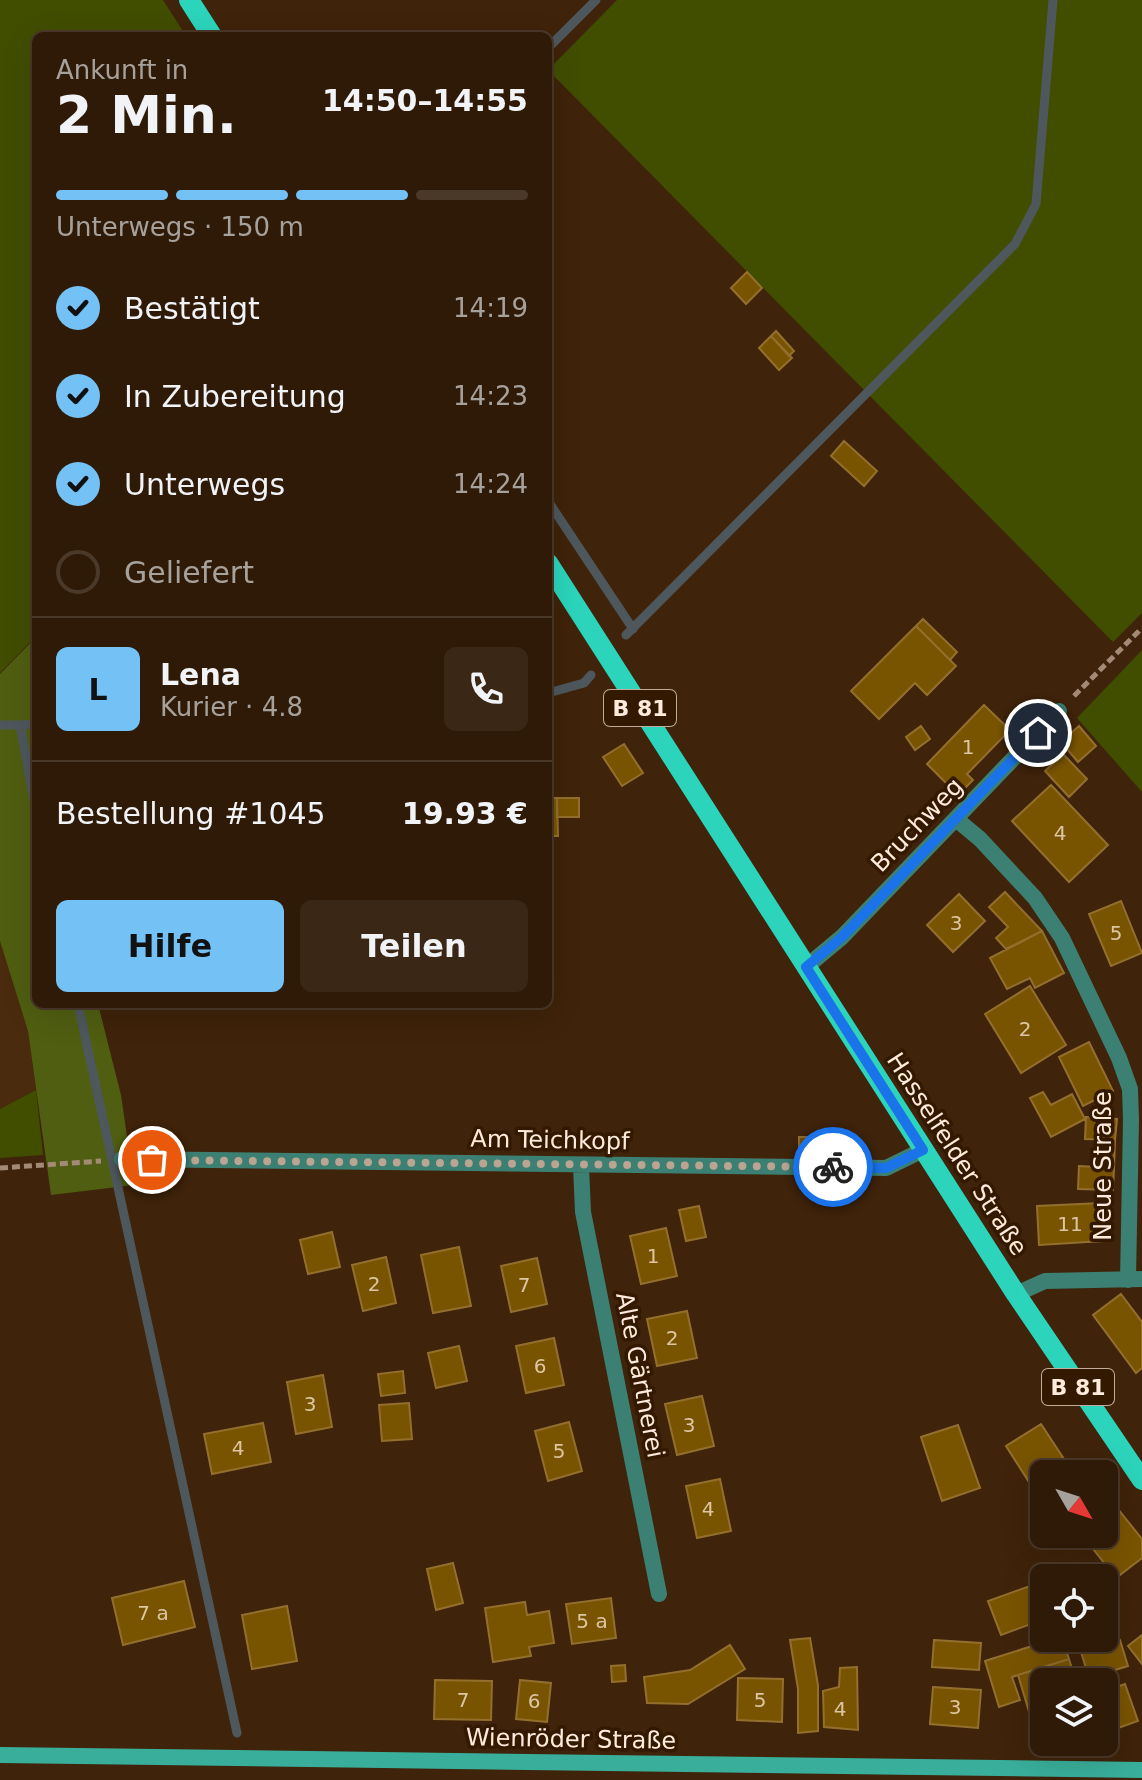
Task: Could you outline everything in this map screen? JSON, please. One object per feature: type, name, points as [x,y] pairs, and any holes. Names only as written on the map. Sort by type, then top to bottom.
[{"type":"main road","points":[[189,0],[209,32]]},
{"type":"main road","name":"Hasselfelder Straße","points":[[552,569],[1016,1294],[1142,1480]]},
{"type":"main road","name":"Wienröder Straße","points":[[0,1755],[1142,1770]]},
{"type":"street","name":"Bruchweg","points":[[806,967],[842,937],[1059,711]]},
{"type":"street","name":"Neue Straße","points":[[956,819],[980,839],[1035,898],[1062,938],[1119,1058],[1130,1089],[1135,1279]]},
{"type":"street","name":"Am Teichkopf","points":[[122,1159],[886,1168],[923,1150]]},
{"type":"street","name":"Alte Gärtnerei","points":[[581,1166],[583,1212],[659,1594]]},
{"type":"street","points":[[1016,1294],[1045,1281],[1135,1279]]},
{"type":"path","points":[[1059,711],[1142,628]]},
{"type":"path","points":[[0,1168],[101,1161]]},
{"type":"shaded area","points":[[0,941],[28,1031],[36,1090],[0,1109]]},
{"type":"green space","points":[[0,0],[163,0],[183,32],[32,32],[32,640],[0,673]]},
{"type":"green space","points":[[617,0],[1142,0],[1142,613],[1113,642],[552,74],[552,66]]},
{"type":"green space","points":[[32,641],[32,1008],[99,1008],[121,1095],[134,1185],[51,1195],[28,1031],[0,941],[0,674]]},
{"type":"green space","points":[[1142,650],[1142,792],[1077,718]]},
{"type":"green space","points":[[36,1090],[43,1155],[0,1158],[0,1109]]},
{"type":"building","points":[[747,272],[762,288],[746,304],[731,288]]},
{"type":"building","points":[[776,331],[794,351],[789,356],[771,336]]},
{"type":"building","points":[[771,336],[792,358],[779,370],[759,348]]},
{"type":"building","points":[[844,441],[877,471],[864,486],[831,456]]},
{"type":"building","points":[[923,619],[957,652],[950,660],[916,626]]},
{"type":"building","points":[[916,626],[956,666],[927,695],[915,683],[879,719],[851,691]]},
{"type":"building","points":[[984,705],[1010,730],[967,774],[973,780],[958,795],[927,764]]},
{"type":"building","points":[[921,726],[930,739],[915,750],[906,737]]},
{"type":"building","points":[[1079,726],[1096,746],[1078,762],[1061,742]]},
{"type":"building","points":[[624,744],[643,773],[622,786],[603,757]]},
{"type":"building","points":[[1063,754],[1087,779],[1069,797],[1045,771]]},
{"type":"building","points":[[1051,785],[1108,845],[1069,882],[1012,821]]},
{"type":"building","points":[[552,798],[557,798],[558,836],[552,836]]},
{"type":"building","points":[[557,798],[579,798],[579,817],[557,817]]},
{"type":"building","points":[[1005,892],[1042,931],[1006,949],[996,938],[1008,927],[989,907]]},
{"type":"building","points":[[959,894],[985,921],[953,952],[927,925]]},
{"type":"building","points":[[1121,901],[1142,953],[1111,966],[1089,914]]},
{"type":"building","points":[[1042,931],[1064,973],[1035,988],[1030,978],[1007,989],[990,958]]},
{"type":"building","points":[[1030,986],[1066,1045],[1021,1073],[985,1014]]},
{"type":"building","points":[[1089,1042],[1113,1091],[1083,1106],[1059,1057]]},
{"type":"building","points":[[1043,1092],[1051,1105],[1072,1094],[1085,1119],[1051,1137],[1030,1098]]},
{"type":"building","points":[[1086,1117],[1117,1119],[1115,1140],[1085,1139]]},
{"type":"building","points":[[799,1137],[812,1137],[812,1149],[799,1148]]},
{"type":"building","points":[[1107,1140],[1115,1140],[1114,1168],[1105,1167]]},
{"type":"building","points":[[1079,1166],[1114,1168],[1113,1190],[1078,1189]]},
{"type":"building","points":[[1101,1203],[1103,1241],[1039,1245],[1037,1206]]},
{"type":"building","points":[[699,1206],[706,1237],[686,1241],[679,1210]]},
{"type":"building","points":[[666,1228],[677,1276],[641,1284],[630,1236]]},
{"type":"building","points":[[332,1232],[340,1267],[308,1274],[300,1240]]},
{"type":"building","points":[[459,1247],[471,1306],[433,1313],[421,1255]]},
{"type":"building","points":[[386,1257],[396,1303],[363,1311],[352,1265]]},
{"type":"building","points":[[537,1258],[547,1304],[511,1312],[501,1266]]},
{"type":"building","points":[[1121,1294],[1142,1322],[1142,1368],[1136,1373],[1093,1315]]},
{"type":"building","points":[[687,1311],[697,1358],[657,1366],[647,1319]]},
{"type":"building","points":[[554,1338],[564,1385],[526,1393],[516,1346]]},
{"type":"building","points":[[459,1346],[467,1381],[436,1388],[428,1353]]},
{"type":"building","points":[[403,1371],[405,1393],[381,1396],[378,1374]]},
{"type":"building","points":[[323,1375],[332,1427],[296,1434],[287,1382]]},
{"type":"building","points":[[702,1396],[714,1446],[677,1455],[665,1404]]},
{"type":"building","points":[[409,1403],[412,1439],[382,1441],[379,1405]]},
{"type":"building","points":[[569,1422],[582,1471],[548,1481],[535,1431]]},
{"type":"building","points":[[263,1423],[271,1462],[212,1474],[204,1434]]},
{"type":"building","points":[[1041,1424],[1064,1459],[1030,1460],[1029,1482],[1006,1446]]},
{"type":"building","points":[[958,1425],[980,1488],[942,1501],[921,1437]]},
{"type":"building","points":[[720,1479],[731,1531],[697,1538],[686,1486]]},
{"type":"building","points":[[1118,1509],[1142,1539],[1142,1558],[1118,1576],[1118,1564],[1105,1564],[1092,1548],[1118,1548]]},
{"type":"building","points":[[453,1563],[463,1603],[436,1610],[427,1569]]},
{"type":"building","points":[[184,1581],[195,1627],[123,1645],[112,1598]]},
{"type":"building","points":[[1030,1586],[1030,1624],[1001,1635],[988,1601]]},
{"type":"building","points":[[611,1598],[616,1638],[572,1644],[566,1604]]},
{"type":"building","points":[[525,1602],[527,1615],[549,1611],[554,1643],[529,1647],[531,1656],[493,1662],[485,1608]]},
{"type":"building","points":[[287,1606],[297,1661],[252,1669],[242,1615]]},
{"type":"building","points":[[1142,1635],[1142,1664],[1128,1646]]},
{"type":"building","points":[[810,1638],[818,1685],[818,1731],[798,1733],[798,1689],[790,1640]]},
{"type":"building","points":[[934,1640],[981,1643],[979,1670],[932,1667]]},
{"type":"building","points":[[1118,1641],[1128,1666],[1118,1669],[1086,1668],[1081,1652],[1118,1652]]},
{"type":"building","points":[[730,1645],[745,1669],[688,1704],[647,1703],[644,1677],[690,1670]]},
{"type":"building","points":[[1030,1647],[1030,1652],[1067,1652],[1069,1659],[1030,1668],[1030,1671],[1012,1677],[1020,1700],[999,1707],[985,1661]]},
{"type":"building","points":[[1069,1659],[1072,1668],[1040,1668]]},
{"type":"building","points":[[625,1665],[626,1681],[612,1682],[611,1666]]},
{"type":"building","points":[[857,1667],[858,1730],[824,1727],[823,1691],[839,1687],[840,1668]]},
{"type":"building","points":[[1030,1671],[1030,1715],[1018,1675]]},
{"type":"building","points":[[738,1678],[783,1679],[782,1722],[737,1720]]},
{"type":"building","points":[[435,1680],[492,1681],[491,1720],[434,1719]]},
{"type":"building","points":[[520,1680],[551,1683],[547,1722],[516,1719]]},
{"type":"building","points":[[1125,1684],[1138,1721],[1118,1728],[1118,1686]]},
{"type":"building","points":[[933,1687],[981,1690],[978,1728],[930,1724]]},
{"type":"waterway","points":[[552,44],[596,0]]},
{"type":"waterway","points":[[626,635],[1015,244],[1036,204],[1053,0]]},
{"type":"waterway","points":[[552,507],[633,629]]},
{"type":"waterway","points":[[552,692],[584,683],[591,675]]},
{"type":"waterway","points":[[20,725],[32,724]]},
{"type":"waterway","points":[[0,725],[20,725],[32,790]]},
{"type":"waterway","points":[[79,1008],[237,1733]]},
{"type":"way so far","points":[[152,1160],[833,1167]]},
{"type":"route","points":[[833,1167],[886,1168],[923,1150],[806,967],[842,937],[1038,733]]}]
